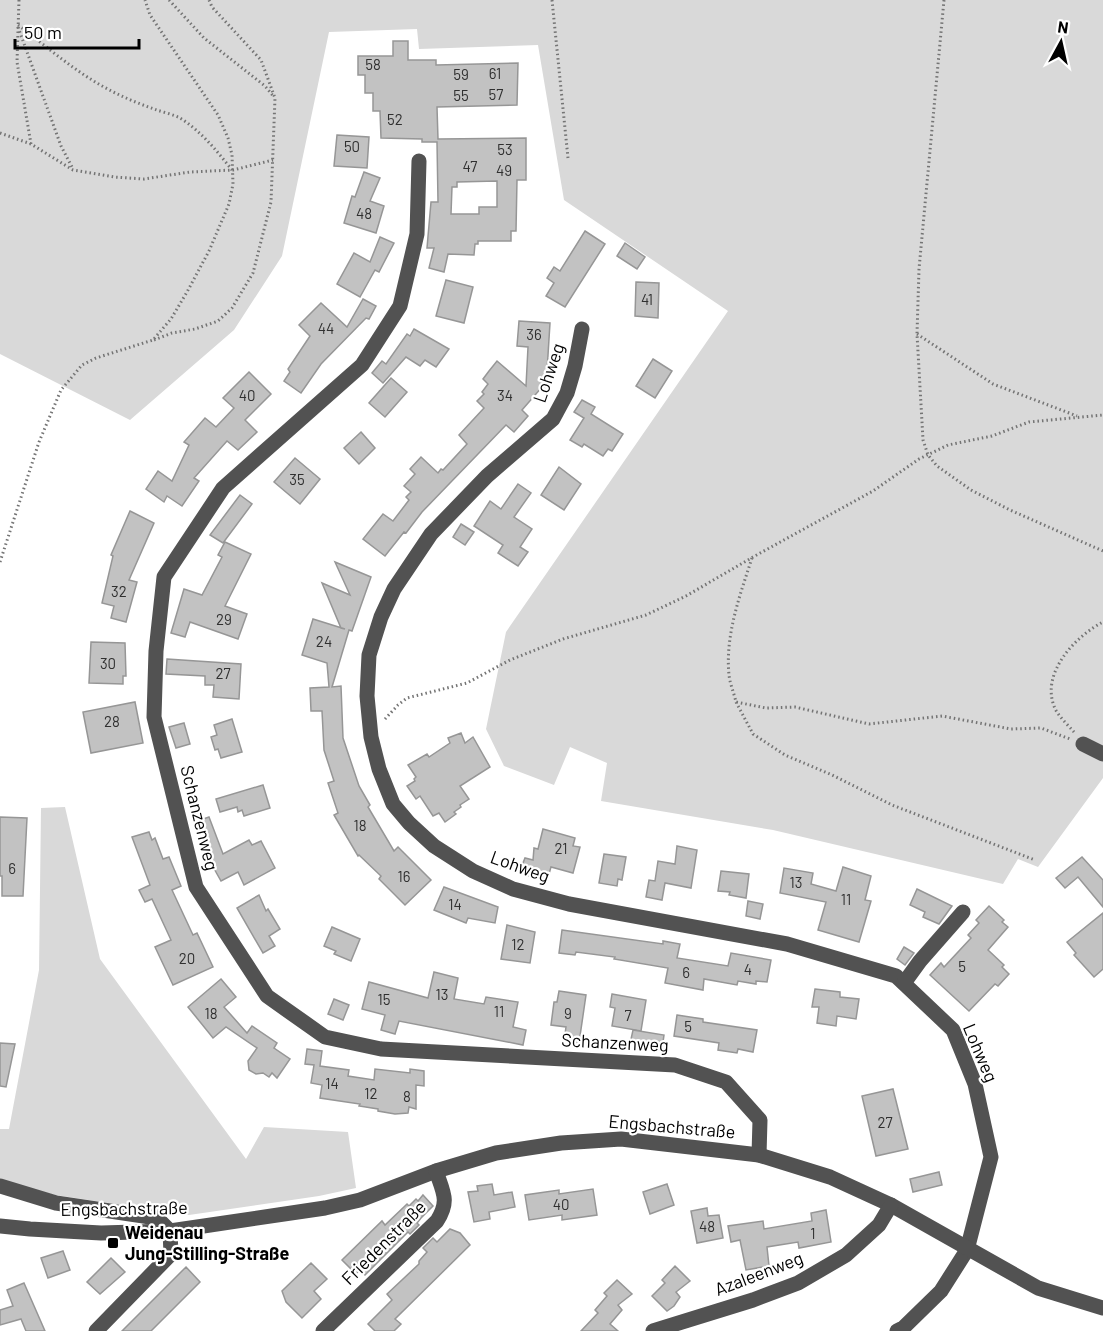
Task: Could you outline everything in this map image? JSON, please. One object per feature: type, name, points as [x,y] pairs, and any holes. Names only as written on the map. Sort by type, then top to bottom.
[{"type":"street","name":"Schanzenweg","points":[[418,161],[417,234],[400,306],[362,365],[223,488],[164,577],[156,651],[154,717],[196,887],[267,996],[325,1037],[381,1049],[675,1065],[726,1082],[760,1119],[759,1155]]},
{"type":"street","name":"Lohweg","points":[[582,329],[570,384],[553,419],[487,476],[431,534],[394,589],[381,617],[369,655],[366,696],[371,737],[379,769],[393,804],[409,823],[434,846],[473,871],[513,889],[568,904],[787,944],[896,976],[953,1030],[975,1084],[991,1157],[968,1250],[941,1291],[903,1328],[897,1331]]},
{"type":"street","points":[[1083,744],[1103,754]]},
{"type":"street","points":[[904,983],[963,912]]},
{"type":"street","name":"Engsbachstraße","points":[[0,1226],[101,1233],[170,1231],[325,1208],[360,1200],[436,1171],[496,1153],[561,1143],[621,1139],[759,1155],[830,1177],[891,1205],[1038,1288],[1103,1308]]},
{"type":"street","name":"Friedenstraße","points":[[323,1331],[437,1221],[445,1209],[436,1171]]},
{"type":"street","points":[[0,1186],[56,1203],[157,1218],[170,1231],[171,1254],[96,1331]]},
{"type":"street","name":"Azaleenweg","points":[[653,1331],[753,1300],[798,1283],[846,1256],[879,1225],[891,1205]]},
{"type":"path","points":[[19,0],[17,62],[31,144]]},
{"type":"path","points":[[145,0],[150,15],[218,115],[228,138],[233,170],[229,204],[209,251],[171,319],[153,340]]},
{"type":"path","points":[[169,0],[204,38],[265,86],[275,98]]},
{"type":"path","points":[[0,562],[39,442],[61,390],[82,365],[96,358],[172,333],[195,329],[218,321],[232,308],[253,273],[271,202],[275,98],[261,60],[212,7],[209,0]]},
{"type":"path","points":[[552,0],[568,158]]},
{"type":"path","points":[[944,0],[920,259],[917,334],[923,440],[928,455],[937,466],[971,490],[1029,519],[1103,551]]},
{"type":"path","points":[[18,25],[62,146],[74,170]]},
{"type":"path","points":[[18,25],[73,68],[104,87],[179,117],[212,145],[233,170]]},
{"type":"path","points":[[0,133],[31,144],[74,170],[114,177],[144,179],[190,172],[233,170],[273,160]]},
{"type":"path","points":[[917,334],[993,384],[1079,416]]},
{"type":"path","points":[[371,737],[398,705],[407,698],[467,683],[510,660],[563,639],[646,615],[686,596],[873,491],[928,455],[948,445],[992,436],[1029,422],[1103,415]]},
{"type":"path","points":[[753,557],[734,617],[729,674],[736,702],[753,734],[785,755],[832,774],[892,806],[1035,860]]},
{"type":"path","points":[[1083,744],[1054,708],[1051,694],[1055,675],[1064,655],[1087,630],[1103,622]]},
{"type":"path","points":[[736,702],[766,708],[795,707],[869,724],[942,716],[1011,729],[1041,728],[1083,744]]},
{"type":"shaded area","points":[[0,0],[1103,0],[1103,778],[1038,867],[1018,859],[1003,884],[773,830],[601,801],[607,763],[570,747],[554,785],[504,766],[486,729],[506,632],[728,311],[564,200],[538,45],[419,49],[417,29],[329,32],[282,256],[234,330],[130,420],[0,354]]},
{"type":"shaded area","points":[[65,807],[100,959],[246,1159],[264,1127],[348,1132],[356,1188],[319,1196],[189,1215],[55,1195],[0,1180],[0,1129],[9,1129],[39,970],[41,808]]},
{"type":"building","points":[[393,41],[408,41],[408,60],[436,60],[436,65],[518,63],[517,105],[437,107],[438,139],[526,138],[526,180],[517,180],[516,231],[511,231],[511,241],[478,241],[478,244],[475,244],[474,255],[448,254],[444,272],[429,268],[434,248],[427,248],[431,202],[438,202],[437,142],[422,142],[422,139],[381,138],[380,111],[373,111],[373,93],[365,93],[365,75],[358,75],[358,56],[393,56]],"holes":[[[497,181],[497,207],[479,207],[479,214],[451,214],[452,187],[457,187],[457,182]]]},
{"type":"building","points":[[337,135],[369,137],[367,168],[334,166]]},
{"type":"building","points":[[364,172],[380,178],[370,201],[384,206],[376,233],[344,223],[352,196],[355,197]]},
{"type":"building","points":[[585,231],[605,244],[565,307],[546,296],[554,283],[547,278],[554,267],[560,271]]},
{"type":"building","points":[[380,237],[394,243],[379,272],[375,270],[360,297],[337,284],[354,253],[370,262]]},
{"type":"building","points":[[625,243],[645,257],[637,269],[617,256]]},
{"type":"building","points":[[446,280],[473,287],[464,323],[436,316]]},
{"type":"building","points":[[636,282],[659,283],[658,318],[635,316]]},
{"type":"building","points":[[363,299],[376,306],[369,319],[366,318],[321,364],[301,393],[284,381],[290,372],[288,369],[310,336],[299,325],[321,303],[347,327]]},
{"type":"building","points":[[519,321],[550,323],[547,371],[554,378],[544,389],[542,387],[522,410],[528,416],[514,432],[506,425],[422,512],[385,556],[363,539],[383,514],[393,521],[409,500],[406,497],[411,492],[404,486],[415,474],[410,469],[421,457],[438,473],[467,444],[459,435],[484,408],[477,401],[484,394],[482,392],[488,384],[483,379],[497,361],[526,386],[528,347],[517,346]]},
{"type":"building","points":[[414,329],[449,349],[436,367],[425,360],[420,366],[406,357],[383,383],[372,373],[382,361],[386,364],[407,334],[410,336]]},
{"type":"building","points":[[653,359],[672,371],[655,398],[636,386]]},
{"type":"building","points":[[249,372],[271,394],[245,420],[257,432],[238,450],[227,441],[194,478],[199,481],[182,506],[167,496],[164,502],[146,489],[158,471],[172,481],[189,445],[184,442],[205,418],[216,427],[234,408],[223,398]]},
{"type":"building","points":[[391,378],[407,392],[385,417],[369,403]]},
{"type":"building","points":[[582,400],[595,407],[591,414],[623,434],[612,451],[608,449],[603,456],[584,444],[582,447],[570,440],[584,418],[574,412]]},
{"type":"building","points":[[361,432],[375,448],[359,464],[344,448]]},
{"type":"building","points":[[295,458],[320,479],[300,504],[274,482]]},
{"type":"building","points":[[559,467],[581,484],[564,510],[541,495]]},
{"type":"building","points":[[518,484],[531,493],[514,517],[532,529],[520,547],[528,552],[518,566],[498,553],[503,545],[474,526],[490,501],[501,509]]},
{"type":"building","points":[[240,495],[252,504],[223,543],[210,535]]},
{"type":"building","points":[[130,511],[154,523],[129,580],[137,582],[126,622],[111,618],[114,606],[102,603],[113,556],[111,555]]},
{"type":"building","points":[[461,524],[474,532],[465,545],[453,537]]},
{"type":"building","points":[[225,542],[251,554],[225,606],[247,614],[238,639],[190,622],[185,637],[171,633],[184,589],[202,595],[222,557],[218,555]]},
{"type":"building","points":[[335,562],[371,577],[352,631],[349,630],[332,687],[341,686],[343,738],[359,786],[370,805],[368,807],[394,851],[398,847],[431,880],[405,905],[379,879],[381,876],[358,856],[334,815],[338,813],[328,783],[334,781],[324,750],[322,711],[311,711],[310,688],[329,687],[327,663],[302,655],[313,619],[341,628],[322,583],[350,595]]},
{"type":"building","points":[[91,642],[125,643],[126,676],[123,676],[123,684],[89,683]]},
{"type":"building","points":[[167,659],[241,664],[239,699],[213,697],[214,685],[205,685],[205,676],[166,674]]},
{"type":"building","points":[[135,702],[143,743],[91,753],[83,712]]},
{"type":"building","points":[[232,719],[242,752],[221,758],[218,749],[215,750],[211,737],[217,735],[214,725]]},
{"type":"building","points":[[184,723],[190,744],[176,748],[169,727]]},
{"type":"building","points":[[461,733],[465,743],[473,737],[490,767],[460,786],[469,799],[460,805],[461,807],[454,812],[456,814],[445,822],[439,813],[433,816],[420,796],[416,799],[407,786],[415,781],[416,777],[408,765],[427,754],[429,757],[450,743],[448,738]]},
{"type":"building","points":[[263,785],[270,808],[244,816],[242,810],[238,812],[237,807],[220,812],[216,799]]},
{"type":"building","points":[[0,817],[27,818],[23,896],[2,896]]},
{"type":"building","points":[[209,817],[223,854],[249,840],[252,845],[261,841],[275,868],[244,885],[238,872],[221,881],[195,822]]},
{"type":"building","points":[[543,829],[575,838],[573,846],[580,847],[573,873],[551,867],[547,881],[519,873],[525,858],[533,860],[534,848],[538,849]]},
{"type":"building","points":[[149,832],[152,840],[155,838],[163,859],[169,857],[181,886],[172,890],[193,935],[197,933],[213,967],[173,985],[155,947],[171,940],[152,899],[145,902],[139,890],[150,885],[132,837]]},
{"type":"building","points":[[677,846],[697,850],[691,888],[665,883],[662,900],[646,897],[649,880],[655,881],[658,861],[675,864]]},
{"type":"building","points":[[604,854],[626,857],[622,880],[618,879],[617,886],[599,883]]},
{"type":"building","points":[[1082,857],[1103,880],[1103,907],[1078,877],[1065,888],[1056,878]]},
{"type":"building","points":[[843,867],[871,876],[865,900],[871,901],[859,942],[818,930],[826,902],[780,893],[784,868],[813,873],[811,884],[836,891]]},
{"type":"building","points":[[721,871],[749,874],[746,898],[729,895],[730,892],[718,891]]},
{"type":"building","points":[[444,887],[498,907],[495,923],[468,918],[466,923],[434,910]]},
{"type":"building","points":[[917,889],[952,906],[939,924],[923,917],[925,912],[910,905]]},
{"type":"building","points":[[259,895],[266,911],[268,909],[280,929],[269,936],[275,946],[263,953],[237,908]]},
{"type":"building","points":[[748,901],[763,904],[760,919],[746,916]]},
{"type":"building","points":[[989,906],[1008,927],[988,950],[1004,965],[1002,967],[1009,974],[998,986],[995,984],[969,1011],[930,975],[941,963],[944,967],[971,938],[968,935],[979,923],[976,920]]},
{"type":"building","points":[[1103,913],[1103,969],[1094,977],[1074,955],[1076,953],[1067,942]]},
{"type":"building","points":[[507,925],[535,932],[530,963],[501,959]]},
{"type":"building","points":[[332,927],[360,939],[351,961],[334,954],[336,951],[324,946]]},
{"type":"building","points":[[562,930],[663,944],[663,941],[680,944],[677,958],[728,966],[731,953],[771,960],[767,982],[756,981],[756,984],[738,981],[737,985],[704,979],[703,990],[665,983],[668,968],[614,959],[615,957],[576,952],[575,955],[559,953]]},
{"type":"building","points":[[904,947],[914,953],[905,965],[897,959]]},
{"type":"building","points":[[434,972],[458,978],[454,999],[484,1004],[486,997],[518,1002],[513,1027],[526,1030],[523,1045],[399,1021],[395,1034],[381,1030],[385,1015],[362,1009],[369,982],[428,998]]},
{"type":"building","points":[[221,979],[236,997],[224,1007],[247,1033],[252,1026],[277,1043],[274,1048],[290,1059],[277,1078],[272,1073],[269,1077],[249,1070],[248,1061],[257,1048],[226,1027],[213,1038],[188,1007]]},
{"type":"building","points":[[815,989],[840,992],[840,997],[859,999],[856,1019],[837,1016],[836,1026],[817,1023],[819,1007],[812,1007]]},
{"type":"building","points":[[559,991],[586,995],[579,1043],[564,1041],[566,1027],[551,1025],[554,1002],[557,1002]]},
{"type":"building","points":[[612,994],[646,1000],[641,1031],[612,1026],[615,1008],[610,1007]]},
{"type":"building","points":[[334,999],[349,1005],[343,1020],[328,1014]]},
{"type":"building","points":[[677,1015],[703,1019],[703,1022],[757,1030],[753,1052],[738,1049],[737,1053],[718,1050],[719,1043],[674,1036]]},
{"type":"building","points":[[633,1030],[664,1035],[662,1049],[630,1044]]},
{"type":"building","points":[[0,1043],[15,1044],[6,1087],[0,1086]]},
{"type":"building","points":[[307,1049],[322,1051],[320,1066],[349,1070],[348,1076],[374,1080],[375,1069],[410,1073],[410,1069],[424,1071],[424,1086],[416,1085],[416,1109],[409,1107],[408,1113],[395,1114],[359,1106],[360,1104],[320,1098],[322,1085],[311,1083],[314,1065],[305,1064]]},
{"type":"building","points":[[893,1089],[908,1149],[876,1156],[862,1096]]},
{"type":"building","points":[[939,1172],[942,1185],[913,1192],[910,1179]]},
{"type":"building","points":[[492,1184],[494,1195],[512,1192],[515,1207],[489,1212],[490,1219],[474,1222],[468,1192],[478,1191],[477,1186]]},
{"type":"building","points":[[667,1184],[674,1205],[650,1214],[643,1192]]},
{"type":"building","points":[[593,1189],[597,1215],[562,1220],[562,1215],[529,1220],[525,1195],[559,1190],[559,1194]]},
{"type":"building","points":[[423,1195],[433,1206],[417,1223],[419,1225],[410,1234],[408,1232],[365,1275],[360,1270],[356,1274],[342,1260],[382,1221],[385,1225],[407,1204],[409,1206],[416,1199],[418,1201]]},
{"type":"building","points":[[707,1208],[708,1216],[719,1215],[723,1238],[697,1243],[691,1211]]},
{"type":"building","points":[[826,1210],[831,1242],[799,1248],[798,1242],[767,1247],[769,1266],[746,1270],[740,1240],[731,1242],[728,1226],[763,1221],[764,1229],[812,1221],[811,1213]]},
{"type":"building","points":[[450,1229],[460,1233],[470,1245],[395,1319],[401,1324],[394,1331],[375,1331],[368,1324],[392,1300],[387,1294],[419,1264],[427,1252],[423,1248],[433,1238],[437,1242]]},
{"type":"building","points":[[63,1251],[70,1270],[48,1278],[41,1258]]},
{"type":"building","points":[[111,1258],[125,1272],[100,1294],[87,1282]]},
{"type":"building","points":[[311,1263],[327,1279],[314,1291],[321,1299],[302,1318],[286,1302],[282,1291]]},
{"type":"building","points":[[675,1266],[690,1281],[676,1292],[680,1297],[667,1311],[652,1296],[665,1283],[662,1280]]},
{"type":"building","points":[[186,1267],[200,1282],[151,1331],[122,1331]]},
{"type":"building","points":[[617,1280],[632,1294],[618,1305],[622,1310],[610,1324],[618,1331],[581,1331],[598,1313],[595,1310],[607,1296],[604,1293]]},
{"type":"building","points":[[24,1283],[45,1331],[26,1331],[21,1319],[0,1325],[0,1310],[13,1306],[7,1290]]},
{"type":"place","name":"Weidenau Jung-Stilling-Straße","points":[[113,1243]]}]
